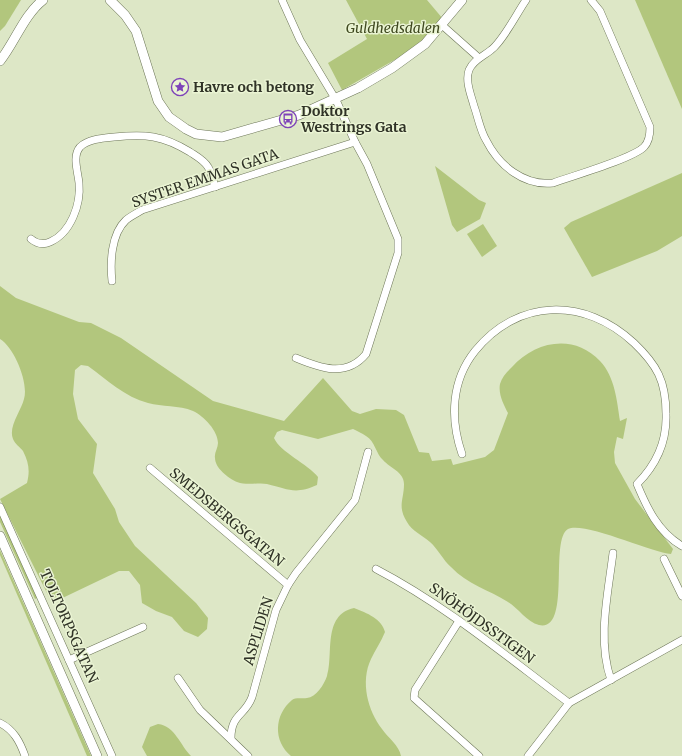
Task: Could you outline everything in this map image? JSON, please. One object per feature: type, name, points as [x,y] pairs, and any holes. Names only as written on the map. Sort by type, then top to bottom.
[{"type":"street","points":[[0,61],[11,48],[32,11],[43,0]]},
{"type":"street","points":[[110,0],[125,15],[136,32],[161,106],[169,117],[186,129],[203,135],[222,137],[288,119],[336,100],[402,61],[425,44],[443,26],[462,0]]},
{"type":"street","points":[[282,0],[300,40],[336,100],[355,142],[368,164],[398,239],[398,253],[366,354],[361,360],[343,368],[330,370],[296,358]]},
{"type":"street","points":[[526,0],[494,47],[479,58],[468,72],[469,90],[485,140],[492,151],[514,174],[534,182],[553,183],[633,154],[645,145],[650,133],[650,127],[600,11],[591,0]]},
{"type":"street","points":[[443,26],[479,58]]},
{"type":"street","points":[[31,238],[39,243],[46,244],[56,239],[65,230],[73,218],[79,196],[76,160],[77,153],[80,147],[88,142],[103,138],[130,136],[160,138],[170,141],[204,162],[210,170],[215,187]]},
{"type":"street","name":"SYSTER EMMAS GATA","points":[[112,281],[113,252],[124,221],[142,210],[355,142]]},
{"type":"street","points":[[462,454],[454,424],[456,392],[467,363],[492,332],[508,321],[541,310],[570,310],[598,318],[611,324],[647,355],[663,382],[666,398],[667,424],[663,441],[658,455],[646,475],[637,484],[650,513],[662,528],[682,546]]},
{"type":"street","name":"ASPLIDEN","points":[[230,738],[231,729],[235,718],[249,704],[276,610],[288,585],[352,506],[358,491],[368,452]]},
{"type":"street","name":"SMEDSBERGSGATAN","points":[[150,468],[288,585]]},
{"type":"street","name":"TOLTORPSGATAN","points":[[0,507],[112,756]]},
{"type":"street","name":"TOLTORPSGATAN","points":[[0,536],[97,756]]},
{"type":"street","points":[[611,680],[608,672],[604,630],[613,553]]},
{"type":"street","points":[[664,559],[682,596]]},
{"type":"street","name":"SNÖHÖJDSSTIGEN","points":[[376,568],[416,591],[569,703]]},
{"type":"street","points":[[458,621],[415,690],[414,698],[479,756]]},
{"type":"street","points":[[69,660],[143,627]]},
{"type":"street","points":[[528,756],[569,703],[682,640]]},
{"type":"street","points":[[178,678],[200,710],[248,756]]},
{"type":"street","points":[[0,723],[17,737],[25,756]]},
{"type":"green space","points":[[0,0],[21,0],[5,26],[0,31]]},
{"type":"green space","name":"Guldhedsdalen","points":[[346,0],[427,0],[443,19],[417,47],[342,90],[328,63],[367,39]]},
{"type":"green space","points":[[635,0],[682,0],[682,109]]},
{"type":"green space","points":[[435,166],[479,200],[486,203],[480,219],[457,232],[452,225]]},
{"type":"green space","points":[[682,173],[682,236],[657,251],[592,277],[564,228],[571,222]]},
{"type":"green space","points":[[483,224],[497,246],[482,257],[467,234]]},
{"type":"green space","points":[[0,286],[16,298],[79,322],[91,323],[121,338],[213,401],[284,421],[323,378],[352,411],[360,414],[376,409],[396,410],[404,415],[419,452],[429,453],[432,461],[451,459],[453,465],[485,457],[494,450],[508,413],[503,403],[500,384],[502,379],[521,358],[543,346],[567,344],[579,346],[590,352],[605,367],[612,382],[618,405],[620,421],[627,418],[623,439],[617,437],[614,452],[615,463],[635,499],[673,549],[671,554],[588,529],[568,529],[563,537],[560,550],[558,601],[555,614],[549,623],[539,625],[530,621],[508,602],[457,573],[433,545],[412,528],[402,512],[404,484],[402,476],[386,463],[369,438],[363,434],[353,429],[318,439],[282,430],[277,432],[274,438],[277,443],[308,467],[318,477],[317,485],[303,490],[292,490],[267,484],[241,483],[226,475],[217,465],[215,456],[218,443],[216,434],[210,424],[202,416],[188,409],[153,404],[132,397],[116,388],[88,366],[81,365],[75,370],[73,394],[78,419],[97,444],[93,473],[115,509],[119,522],[135,546],[196,603],[208,618],[207,629],[198,637],[184,631],[172,617],[156,611],[142,603],[140,585],[129,571],[119,571],[52,603],[0,499],[27,483],[29,471],[25,455],[14,441],[12,434],[13,424],[24,399],[25,392],[22,375],[15,357],[5,343],[0,339]]},
{"type":"green space","points":[[0,515],[37,598],[35,599],[0,522]]},
{"type":"green space","points":[[0,550],[91,756],[87,756],[0,555]]},
{"type":"green space","points":[[354,608],[369,614],[381,623],[385,632],[368,668],[366,677],[367,696],[369,705],[377,722],[396,745],[401,756],[291,756],[281,743],[278,728],[279,720],[286,706],[292,700],[310,697],[322,687],[329,667],[333,627],[337,619],[344,612]]},
{"type":"green space","points":[[158,724],[169,728],[191,756],[147,756],[142,747],[150,727]]},
{"type":"place","name":"Havre och betong","points":[[180,87]]},
{"type":"place","name":"Doktor Westrings Gata","points":[[288,119]]}]
